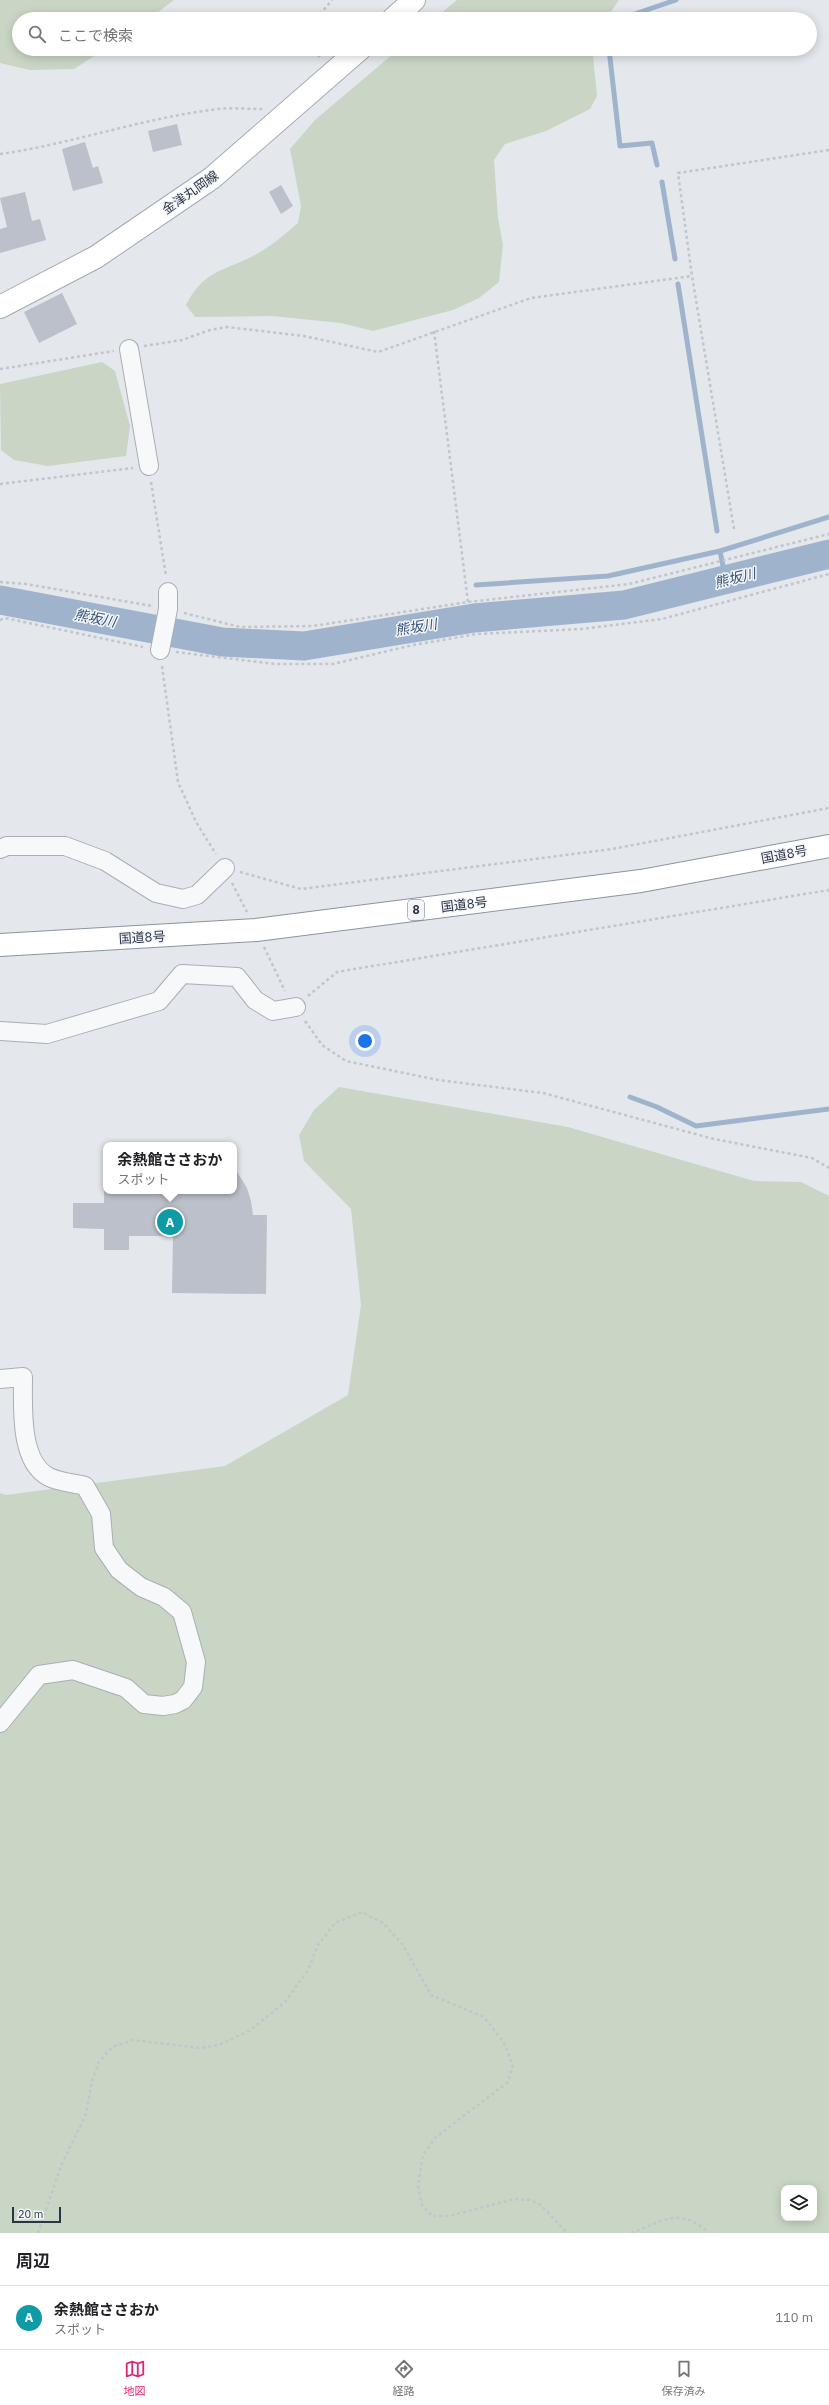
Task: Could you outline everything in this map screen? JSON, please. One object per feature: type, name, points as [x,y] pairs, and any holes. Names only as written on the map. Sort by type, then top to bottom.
[{"type":"main road","points":[[401,12],[414,0]]},
{"type":"main road","name":"金津丸岡線","points":[[0,307],[96,258],[212,178],[352,56]]},
{"type":"main road","name":"国道8号","points":[[0,945],[256,930],[641,881],[829,846]]},
{"type":"street","points":[[129,349],[149,466]]},
{"type":"street","points":[[160,650],[168,600]]},
{"type":"street","points":[[0,849],[7,846],[65,846],[105,861],[156,894],[183,899],[197,895],[225,868]]},
{"type":"street","points":[[0,1031],[46,1034],[159,1001],[182,974],[237,977],[255,1000],[273,1011],[296,1007]]},
{"type":"street","points":[[0,1379],[23,1377],[24,1432],[37,1468],[49,1477],[85,1486],[100,1514],[104,1548],[119,1570],[141,1588],[164,1597],[182,1612],[196,1662],[193,1687],[183,1700],[175,1704],[155,1706],[144,1704],[126,1688],[73,1670],[64,1670],[39,1675],[0,1723]]},
{"type":"path","points":[[322,12],[332,0]]},
{"type":"path","points":[[0,154],[36,149],[110,129],[212,109],[293,108]]},
{"type":"path","points":[[734,529],[692,276],[678,173],[829,150]]},
{"type":"path","points":[[0,370],[182,340],[210,330],[227,327],[304,336],[378,352],[531,298],[692,276]]},
{"type":"path","points":[[434,331],[468,602]]},
{"type":"path","points":[[0,484],[149,466],[168,600]]},
{"type":"path","points":[[0,582],[168,600],[240,627],[313,626],[468,602],[629,584],[829,534]]},
{"type":"path","points":[[0,620],[4,618],[160,650],[275,664],[333,664],[413,646],[477,634],[580,629],[662,619],[829,574]]},
{"type":"path","points":[[160,650],[178,782],[196,822],[225,868],[281,985],[322,1045],[346,1061],[438,1080],[543,1093],[714,1139],[812,1158],[829,1168]]},
{"type":"path","points":[[225,868],[301,889],[612,849],[829,808]]},
{"type":"path","points":[[296,1007],[336,972],[829,890]]},
{"type":"path","points":[[38,2233],[61,2166],[86,2114],[92,2081],[99,2062],[112,2047],[133,2040],[200,2048],[219,2046],[249,2031],[285,2002],[308,1970],[318,1945],[335,1923],[362,1912],[384,1923],[403,1945],[431,1995],[484,2017],[504,2043],[513,2064],[508,2082],[436,2138],[424,2155],[418,2186],[422,2205],[432,2216],[450,2216],[514,2199],[530,2200],[541,2205],[567,2233]]},
{"type":"path","points":[[631,2233],[674,2216],[696,2221],[709,2233]]},
{"type":"green space","points":[[0,0],[174,0],[158,12],[12,12],[12,56],[94,56],[74,69],[30,70],[0,63]]},
{"type":"green space","points":[[457,0],[619,0],[611,12],[442,12]]},
{"type":"green space","points":[[391,56],[593,56],[597,96],[590,109],[546,131],[505,144],[494,160],[498,218],[503,245],[499,282],[479,298],[453,310],[373,331],[341,323],[272,316],[195,317],[186,305],[192,294],[206,279],[221,270],[264,250],[298,223],[301,206],[290,149],[315,120]]},
{"type":"green space","points":[[102,362],[115,371],[130,426],[126,456],[48,466],[14,460],[1,450],[0,384]]},
{"type":"green space","points":[[339,1087],[568,1127],[754,1181],[801,1182],[829,1196],[829,2233],[0,2233],[0,1493],[6,1495],[225,1466],[348,1395],[361,1305],[351,1209],[304,1161],[299,1135],[314,1110]]},
{"type":"building","points":[[177,124],[182,145],[153,152],[148,131]]},
{"type":"building","points":[[85,142],[93,168],[98,166],[103,183],[73,191],[62,149]]},
{"type":"building","points":[[281,185],[293,206],[281,214],[269,192]]},
{"type":"building","points":[[25,192],[32,221],[40,219],[46,240],[0,253],[0,229],[7,227],[0,198]]},
{"type":"building","points":[[62,293],[77,324],[39,343],[24,312]]},
{"type":"building","points":[[237,1172],[247,1188],[253,1215],[267,1215],[266,1294],[172,1293],[173,1236],[129,1236],[129,1250],[104,1250],[104,1229],[73,1228],[73,1203],[104,1203],[104,1194],[237,1194]]},
{"type":"waterway","points":[[641,12],[676,0]]},
{"type":"waterway","points":[[610,56],[620,146],[652,143],[657,165]]},
{"type":"waterway","points":[[662,182],[675,259]]},
{"type":"waterway","points":[[678,284],[717,531]]},
{"type":"waterway","points":[[476,585],[608,576],[720,551],[829,517]]},
{"type":"waterway","points":[[720,551],[726,581]]},
{"type":"waterway","name":"熊坂川","points":[[0,600],[222,642],[304,646],[474,618],[624,605],[829,554]]},
{"type":"waterway","points":[[630,1097],[657,1107],[696,1126],[829,1109]]},
{"type":"place","name":"余熱館ささおか","points":[[170,1222]]}]
